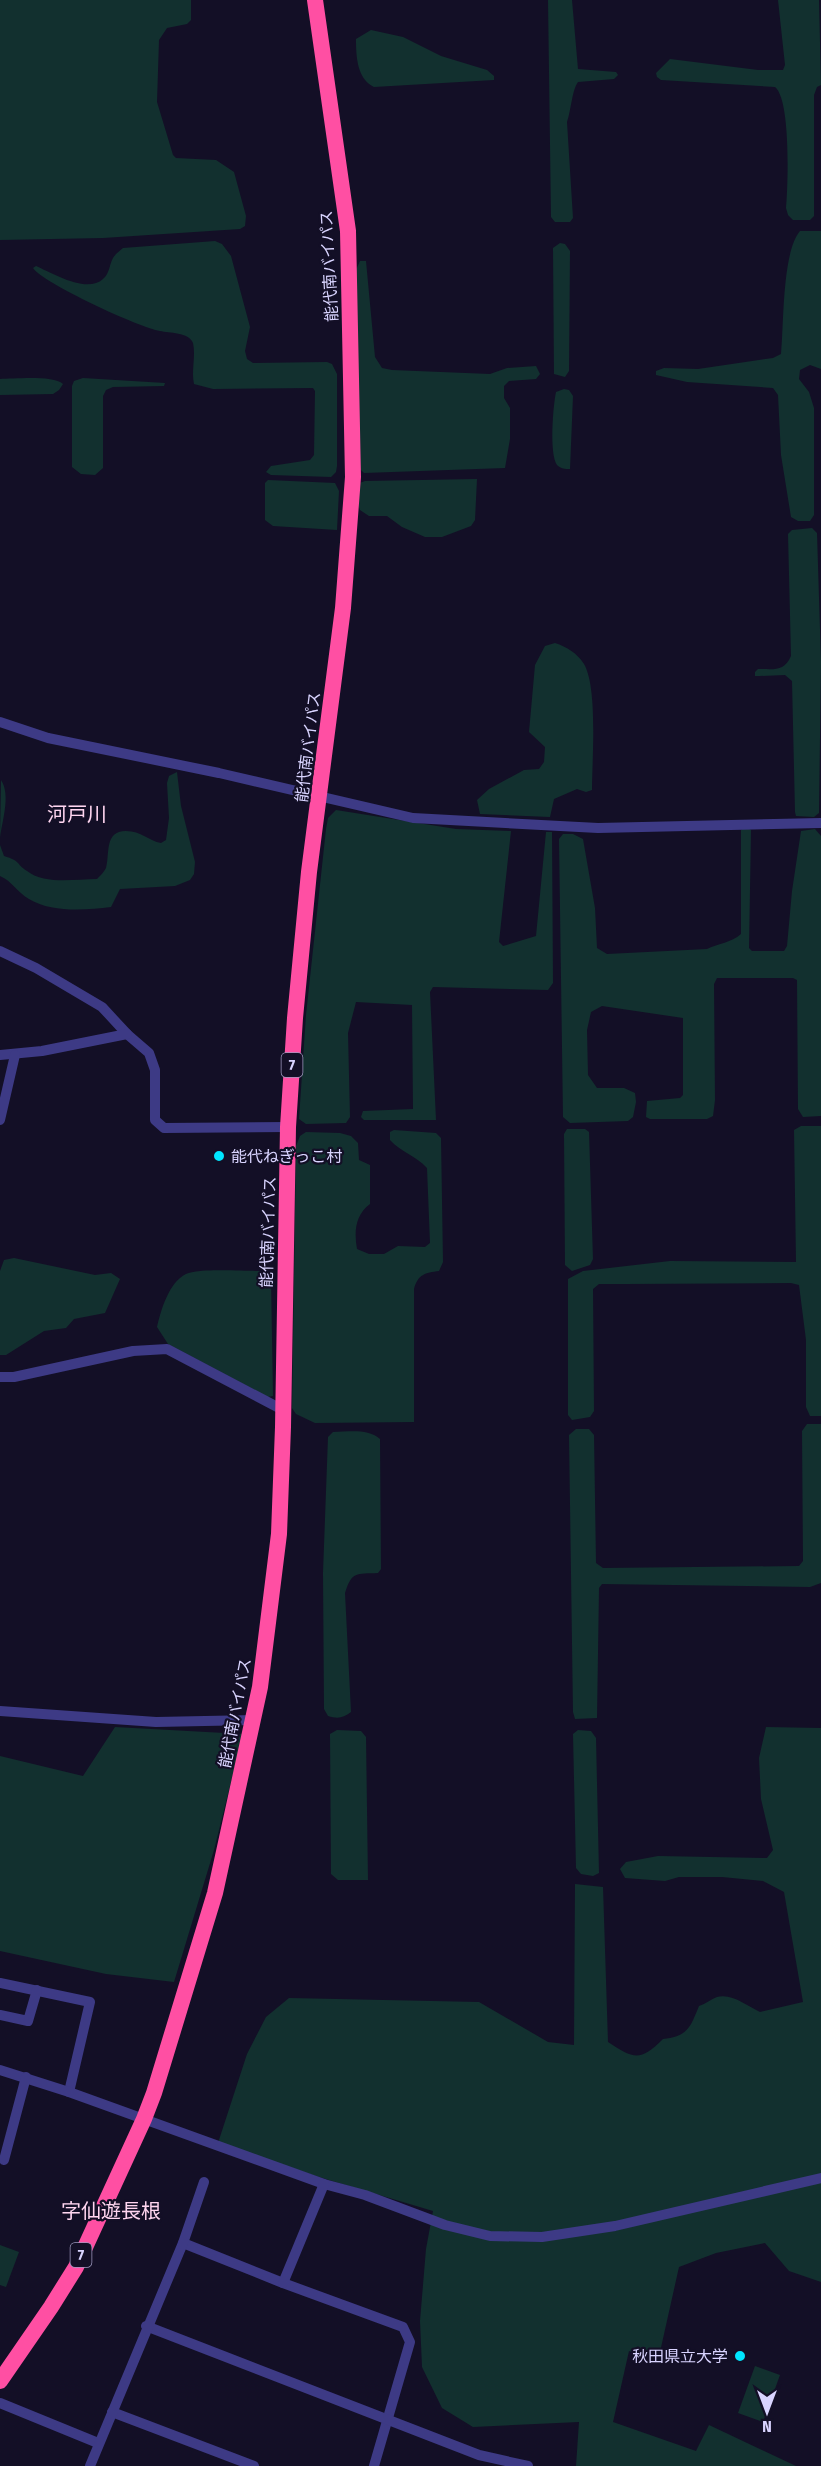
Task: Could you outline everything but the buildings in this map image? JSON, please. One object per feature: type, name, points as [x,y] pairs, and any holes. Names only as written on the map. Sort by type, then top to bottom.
[{"type":"highway","name":"能代南バイパス","points":[[0,2381],[76,2267],[144,2119],[215,1893],[254,1720],[268,1625],[279,1534],[288,1127],[295,1018],[306,906],[343,608],[353,477],[348,231],[315,0]]},
{"type":"street","points":[[0,722],[48,738],[219,773],[413,818],[598,828],[821,823]]},
{"type":"street","points":[[0,951],[36,968],[102,1007],[127,1034],[149,1053],[155,1070],[155,1120],[164,1128],[288,1127]]},
{"type":"street","points":[[0,1055],[15,1055],[127,1034]]},
{"type":"street","points":[[0,1120],[15,1055]]},
{"type":"street","points":[[0,1377],[14,1377],[133,1351],[167,1349],[283,1410]]},
{"type":"street","points":[[0,1711],[147,1722],[254,1720]]},
{"type":"street","points":[[0,1983],[90,2001],[69,2092]]},
{"type":"street","points":[[0,2015],[28,2021],[37,1990]]},
{"type":"street","points":[[0,2070],[69,2092],[324,2184],[365,2195],[444,2225],[490,2236],[542,2237],[615,2226],[821,2178]]},
{"type":"street","points":[[4,2160],[26,2077]]},
{"type":"street","points":[[90,2466],[146,2326],[183,2242],[204,2182]]},
{"type":"street","points":[[283,2283],[324,2184]]},
{"type":"street","points":[[183,2242],[283,2283],[403,2327],[410,2342],[374,2466]]},
{"type":"street","points":[[146,2326],[479,2455],[528,2466]]},
{"type":"street","points":[[0,2403],[98,2443]]},
{"type":"street","points":[[112,2412],[254,2466]]},
{"type":"green space","points":[[0,0],[191,0],[191,20],[187,24],[167,28],[159,40],[157,102],[173,155],[176,158],[216,160],[234,172],[246,216],[245,226],[240,229],[103,238],[0,240]]},
{"type":"green space","points":[[548,0],[572,0],[578,69],[616,72],[618,75],[614,79],[578,82],[574,90],[567,122],[573,218],[570,222],[555,222],[551,217]]},
{"type":"green space","points":[[778,0],[819,0],[821,85],[817,87],[814,95],[814,216],[810,220],[793,220],[786,208],[788,163],[786,125],[784,108],[775,87],[661,80],[656,73],[670,59],[758,70],[783,70],[785,65]]},
{"type":"green space","points":[[371,30],[403,37],[441,56],[487,70],[494,76],[494,80],[374,87],[364,79],[356,53],[356,39]]},
{"type":"green space","points":[[800,231],[821,231],[821,369],[810,365],[800,370],[799,379],[809,392],[814,408],[814,515],[810,521],[798,521],[791,517],[781,455],[778,395],[773,388],[687,382],[656,375],[656,371],[664,368],[698,369],[773,358],[781,354],[787,272],[794,241]]},
{"type":"green space","points":[[215,241],[222,244],[231,256],[250,327],[245,351],[247,359],[253,363],[327,362],[332,364],[337,374],[337,466],[336,472],[331,477],[271,475],[266,472],[271,466],[310,460],[314,455],[315,391],[313,388],[213,389],[194,384],[194,348],[191,339],[149,328],[114,314],[54,284],[33,268],[36,266],[70,281],[96,283],[105,277],[114,257],[123,248]]},
{"type":"green space","points":[[560,243],[565,244],[570,251],[569,371],[565,377],[554,374],[553,248]]},
{"type":"green space","points":[[360,261],[366,261],[375,357],[382,368],[490,374],[507,368],[536,366],[540,374],[536,379],[509,381],[504,386],[504,398],[510,408],[510,439],[505,468],[364,473],[358,467],[356,270]]},
{"type":"green space","points":[[42,378],[63,384],[53,394],[0,395],[0,379]]},
{"type":"green space","points":[[83,378],[165,383],[164,386],[113,387],[106,390],[103,396],[103,468],[95,475],[81,474],[72,467],[72,386],[74,381]]},
{"type":"green space","points":[[569,390],[573,396],[570,469],[557,465],[552,441],[556,392]]},
{"type":"green space","points":[[477,479],[475,520],[471,526],[442,537],[425,537],[402,527],[387,516],[369,516],[360,510],[356,498],[357,484],[365,481]]},
{"type":"green space","points":[[268,480],[335,483],[339,491],[337,530],[273,526],[265,520],[265,483]]},
{"type":"green space","points":[[812,528],[817,533],[821,662],[819,813],[814,817],[796,816],[795,812],[792,681],[785,675],[755,676],[758,669],[782,667],[791,656],[788,534],[792,530]]},
{"type":"green space","points":[[555,643],[578,657],[584,664],[588,675],[593,707],[592,790],[586,792],[577,789],[554,799],[550,817],[480,814],[477,800],[489,789],[524,770],[539,769],[544,762],[545,747],[529,732],[535,665],[545,646]]},
{"type":"green space","points":[[177,772],[181,806],[195,862],[194,874],[190,880],[175,886],[120,889],[111,907],[69,909],[48,907],[38,903],[25,896],[0,876],[0,845],[4,856],[16,861],[34,875],[51,880],[70,880],[97,879],[106,868],[111,839],[119,832],[136,833],[161,843],[166,840],[169,818],[167,783],[169,776]]},
{"type":"green space","points":[[1,780],[6,800],[0,838]]},
{"type":"green space","points":[[336,810],[456,829],[511,831],[499,942],[503,946],[536,936],[546,832],[552,832],[553,983],[548,990],[433,987],[430,992],[436,1120],[364,1120],[361,1117],[363,1111],[413,1109],[412,1005],[356,1002],[348,1033],[350,1117],[346,1123],[306,1124],[299,1119],[306,1015],[326,829],[328,818]]},
{"type":"green space","points":[[746,827],[751,830],[749,948],[752,951],[784,951],[787,946],[801,831],[815,829],[821,836],[821,1116],[803,1117],[798,1109],[797,980],[793,978],[717,978],[714,984],[715,1100],[713,1116],[707,1119],[650,1119],[646,1117],[647,1101],[680,1098],[683,1095],[683,1018],[602,1006],[591,1012],[587,1030],[588,1075],[597,1088],[624,1088],[635,1093],[633,1117],[628,1121],[570,1123],[563,1117],[559,839],[563,834],[573,834],[583,839],[595,908],[597,948],[607,954],[707,949],[741,934],[741,830]]},
{"type":"green space","points":[[801,1126],[821,1126],[821,1416],[810,1416],[806,1407],[806,1340],[799,1285],[791,1283],[599,1284],[593,1289],[594,1411],[590,1417],[572,1420],[568,1415],[568,1279],[583,1271],[670,1261],[796,1262],[794,1130]]},
{"type":"green space","points":[[567,1129],[585,1129],[589,1132],[593,1259],[590,1265],[572,1271],[565,1265],[564,1134]]},
{"type":"green space","points":[[394,1130],[436,1133],[441,1138],[443,1262],[439,1271],[420,1277],[414,1289],[414,1422],[315,1423],[296,1414],[292,1408],[296,1146],[300,1136],[306,1132],[340,1133],[351,1136],[358,1143],[359,1160],[370,1165],[370,1204],[361,1213],[357,1224],[357,1249],[369,1254],[384,1254],[398,1246],[425,1247],[430,1243],[427,1168],[390,1140],[390,1132]]},
{"type":"green space","points":[[14,1258],[95,1275],[111,1273],[120,1279],[105,1313],[74,1319],[66,1328],[44,1331],[6,1355],[0,1355],[0,1271],[4,1260]]},
{"type":"green space","points":[[211,1270],[261,1271],[271,1279],[273,1396],[268,1397],[168,1344],[157,1327],[170,1290],[186,1274]]},
{"type":"green space","points":[[807,1424],[821,1424],[821,1583],[810,1587],[602,1584],[599,1588],[597,1718],[575,1719],[573,1712],[569,1435],[576,1429],[589,1429],[594,1435],[596,1563],[603,1568],[799,1566],[803,1561],[802,1431]]},
{"type":"green space","points":[[333,1432],[364,1432],[380,1439],[381,1569],[378,1573],[365,1573],[353,1577],[345,1593],[351,1712],[338,1718],[328,1716],[324,1709],[323,1573],[328,1437]]},
{"type":"green space","points":[[115,1727],[243,1734],[214,1850],[174,1982],[106,1974],[0,1951],[0,1756],[83,1776]]},
{"type":"green space","points":[[766,1727],[821,1728],[821,2282],[789,2271],[765,2243],[716,2253],[679,2267],[658,2361],[629,2351],[613,2422],[696,2451],[709,2425],[796,2466],[576,2466],[579,2422],[473,2427],[442,2408],[422,2367],[420,2321],[426,2249],[433,2211],[319,2177],[218,2143],[247,2054],[266,2017],[289,1998],[479,2002],[548,2042],[574,2045],[575,1884],[603,1887],[608,2042],[624,2052],[637,2056],[642,2055],[663,2039],[678,2036],[687,2030],[699,2006],[717,1997],[734,1998],[760,2012],[803,2002],[784,1892],[763,1881],[722,1877],[679,1877],[665,1881],[625,1878],[620,1869],[626,1862],[658,1856],[767,1858],[773,1850],[761,1799],[759,1758]]},
{"type":"green space","points":[[337,1730],[361,1731],[366,1737],[368,1880],[338,1880],[331,1874],[330,1734]]},
{"type":"green space","points":[[578,1730],[591,1731],[596,1738],[599,1873],[593,1876],[581,1874],[576,1868],[573,1734]]},
{"type":"green space","points":[[0,2245],[19,2252],[6,2287],[0,2285]]},
{"type":"green space","points":[[755,2366],[780,2375],[763,2422],[738,2413]]},
{"type":"place","name":"能代ねぎっこ村","points":[[219,1156]]},
{"type":"place","name":"秋田県立大学","points":[[740,2356]]},
{"type":"district","name":"河戸川","points":[[77,814]]},
{"type":"district","name":"字仙遊長根","points":[[111,2211]]}]
